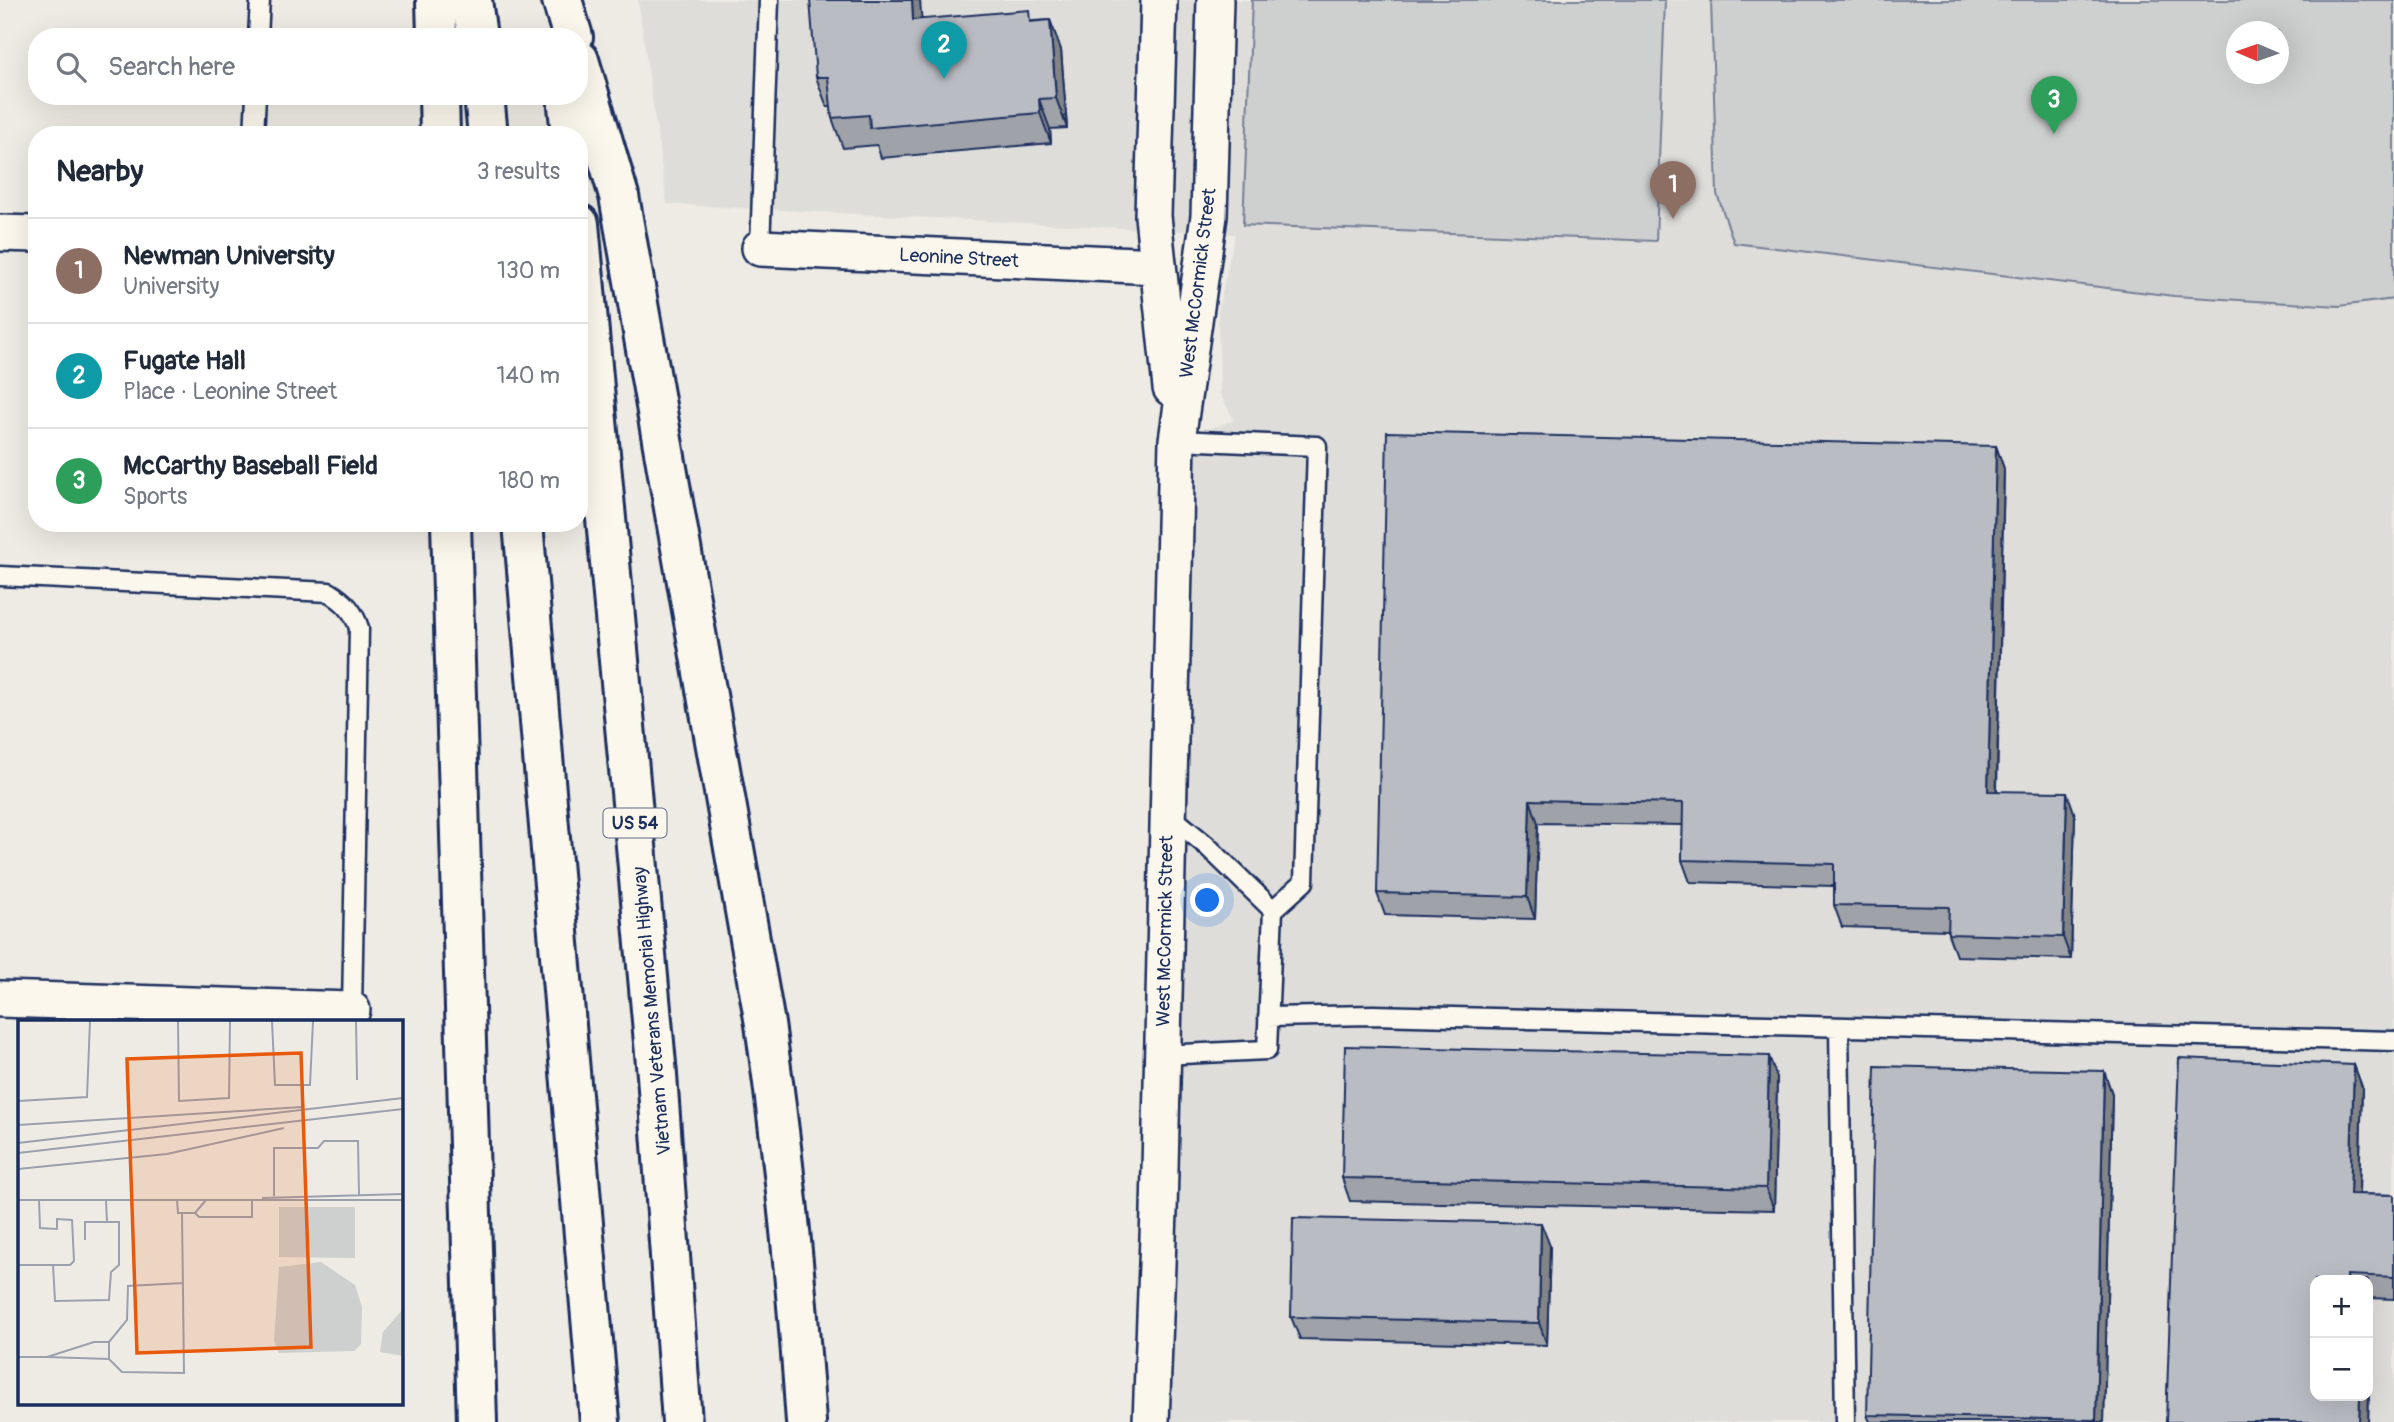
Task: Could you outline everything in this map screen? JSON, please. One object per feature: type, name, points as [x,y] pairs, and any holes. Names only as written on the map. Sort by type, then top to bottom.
[{"type":"highway","points":[[436,0],[437,28]]},
{"type":"highway","points":[[472,0],[476,28]]},
{"type":"highway","points":[[560,0],[561,28]]},
{"type":"highway","points":[[560,0],[570,28]]},
{"type":"highway","points":[[588,91],[619,196],[765,1024],[797,1293],[806,1422]]},
{"type":"highway","points":[[439,105],[440,126]]},
{"type":"highway","points":[[485,105],[487,126]]},
{"type":"highway","points":[[568,105],[570,126]]},
{"type":"highway","name":"Vietnam Veterans Memorial Highway","points":[[588,322],[657,1076],[682,1422]]},
{"type":"highway","points":[[451,532],[477,1422]]},
{"type":"highway","points":[[524,532],[600,1422]]},
{"type":"street","name":"West McCormick Street","points":[[1159,0],[1153,216],[1177,440]]},
{"type":"street","name":"West McCormick Street","points":[[1151,1422],[1159,1212],[1177,440],[1209,216],[1215,0]]},
{"type":"street","points":[[0,233],[28,234]]},
{"type":"street","name":"Leonine Street","points":[[760,248],[1158,266]]},
{"type":"street","points":[[0,999],[352,1010]]},
{"type":"lane","points":[[258,28],[260,0]]},
{"type":"lane","points":[[760,248],[769,0]]},
{"type":"lane","points":[[254,126],[256,105]]},
{"type":"lane","points":[[1161,1055],[1267,1050],[1273,910],[1304,882],[1317,446],[1177,440]]},
{"type":"lane","points":[[0,576],[329,592],[346,603],[354,613],[359,628],[352,1010]]},
{"type":"lane","points":[[1167,813],[1207,846],[1273,910]]},
{"type":"lane","points":[[1268,1017],[1373,1015],[2394,1041]]},
{"type":"lane","points":[[1839,1027],[1845,1422]]},
{"type":"shaded area","points":[[638,0],[2394,0],[2394,1422],[1148,1422],[1177,440],[1234,420],[1220,394],[1218,311],[1235,234],[667,204]]},
{"type":"shaded area","points":[[1252,0],[1665,0],[1656,241],[1243,225]]},
{"type":"shaded area","points":[[1711,0],[2394,0],[2394,299],[2339,306],[2174,296],[1734,243],[1717,194]]},
{"type":"building","points":[[810,0],[912,0],[913,20],[1029,10],[1030,22],[1050,20],[1056,98],[1039,99],[1040,113],[870,128],[869,115],[832,118],[828,77],[816,77]]},
{"type":"building","points":[[1387,432],[1996,446],[1988,791],[2067,792],[2063,937],[1948,934],[1949,907],[1834,905],[1834,864],[1682,860],[1683,803],[1530,800],[1527,897],[1377,893]]},
{"type":"building","points":[[1345,1046],[1769,1056],[1766,1188],[1342,1178]]},
{"type":"building","points":[[2179,1058],[2354,1065],[2350,1194],[2394,1195],[2394,1277],[2310,1275],[2310,1401],[2360,1401],[2359,1422],[2166,1422]]},
{"type":"building","points":[[1875,1066],[2104,1071],[2096,1420],[1867,1415]]},
{"type":"building","points":[[1293,1218],[1541,1223],[1539,1323],[1291,1317]]},
{"type":"place","name":"Fugate Hall","points":[[944,79]]},
{"type":"place","name":"McCarthy Baseball Field","points":[[2054,134]]},
{"type":"place","name":"Newman University","points":[[1673,219]]}]
